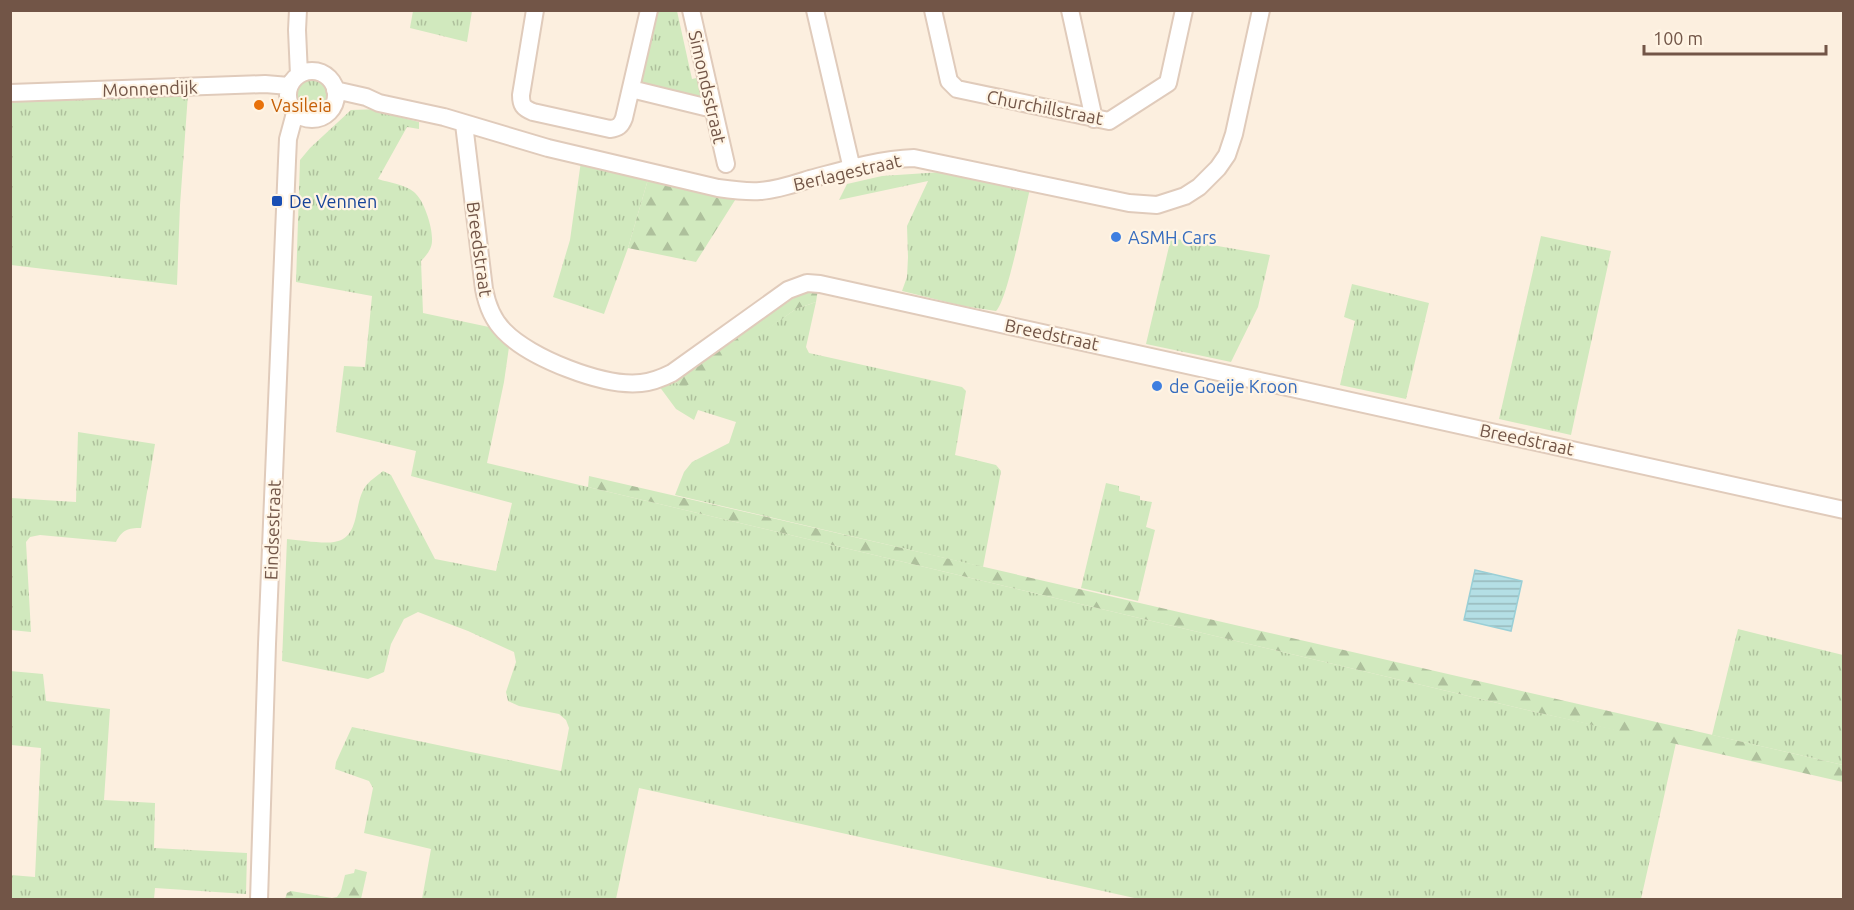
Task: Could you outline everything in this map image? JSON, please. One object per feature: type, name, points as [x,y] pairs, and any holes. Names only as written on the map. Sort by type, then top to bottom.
[{"type":"street","points":[[297,36],[311,64],[318,72],[329,78],[334,97],[324,116],[303,116],[290,105],[288,97],[294,80],[298,10]]},
{"type":"street","points":[[535,10],[521,103],[525,109],[533,112],[610,129],[622,124],[649,10]]},
{"type":"street","name":"Simondsstraat","points":[[691,10],[726,164]]},
{"type":"street","points":[[815,10],[852,169]]},
{"type":"street","name":"Churchillstraat","points":[[933,10],[949,81],[957,89],[1109,121],[1168,83],[1184,10]]},
{"type":"street","points":[[1070,10],[1094,118]]},
{"type":"street","name":"Berlagestraat","points":[[334,97],[366,97],[379,103],[413,110],[548,148],[744,192],[784,187],[852,169],[898,159],[914,158],[1129,203],[1157,205],[1185,195],[1211,177],[1227,154],[1237,122],[1261,10]]},
{"type":"street","points":[[294,80],[305,72],[318,72]]},
{"type":"street","name":"Monnendijk","points":[[10,93],[265,84],[282,87],[294,80]]},
{"type":"street","points":[[631,88],[713,109]]},
{"type":"street","name":"Eindsestraat","points":[[259,900],[266,663],[288,139],[303,116]]},
{"type":"street","name":"Breedstraat","points":[[464,124],[488,308],[503,330],[517,342],[573,371],[614,381],[639,383],[659,380],[788,290],[807,283],[820,284],[1844,510]]},
{"type":"green space","points":[[413,11],[472,11],[467,42],[410,28]]},
{"type":"green space","points":[[653,11],[677,11],[692,79],[701,77],[703,95],[699,99],[640,85]]},
{"type":"green space","points":[[312,80],[323,85],[328,96],[323,107],[312,112],[301,107],[296,96],[301,85]]},
{"type":"green space","points":[[188,94],[177,285],[11,265],[10,101]]},
{"type":"green space","points":[[351,110],[395,111],[399,117],[419,122],[419,129],[407,127],[378,179],[410,189],[418,196],[427,215],[432,244],[421,261],[423,313],[503,330],[510,340],[504,382],[487,463],[1531,711],[1676,743],[1641,899],[1139,899],[639,788],[616,899],[422,899],[431,849],[364,833],[373,788],[369,781],[335,769],[352,727],[561,771],[569,728],[566,720],[559,714],[519,706],[508,701],[506,692],[516,662],[514,652],[418,612],[404,619],[391,644],[384,672],[368,679],[282,661],[287,539],[324,543],[343,539],[353,528],[361,494],[365,487],[383,471],[391,475],[435,559],[496,571],[512,503],[411,476],[416,451],[336,432],[344,366],[365,367],[372,296],[296,282],[300,160]]},
{"type":"green space","points":[[581,161],[649,176],[628,248],[604,314],[553,297],[570,240]]},
{"type":"green space","points":[[942,172],[1030,189],[1010,274],[996,311],[963,306],[902,291],[907,277],[907,226],[928,181],[839,200],[847,184],[882,176]]},
{"type":"green space","points":[[649,176],[737,197],[696,262],[628,248]]},
{"type":"green space","points":[[1541,236],[1611,251],[1571,435],[1499,419]]},
{"type":"green space","points":[[1171,238],[1270,255],[1258,307],[1231,362],[1146,344]]},
{"type":"green space","points":[[1352,284],[1429,303],[1406,399],[1340,385],[1355,321],[1344,317]]},
{"type":"green space","points":[[818,289],[816,302],[796,309],[685,387],[681,387],[674,380],[801,293]]},
{"type":"green space","points":[[816,302],[806,347],[809,353],[962,387],[966,391],[955,455],[996,465],[1001,471],[983,567],[675,495],[684,472],[692,462],[729,443],[736,422],[698,410],[694,420],[676,409],[659,386],[674,380],[678,384],[697,377],[796,309]]},
{"type":"green space","points":[[78,432],[155,444],[141,528],[126,530],[116,542],[40,535],[30,537],[26,542],[31,632],[11,630],[11,498],[76,502]]},
{"type":"green space","points":[[589,476],[1843,765],[1843,782],[1531,711],[588,487]]},
{"type":"green space","points":[[1106,483],[1119,486],[1119,491],[1140,496],[1140,500],[1152,502],[1146,527],[1155,530],[1138,601],[1081,588]]},
{"type":"green space","points":[[1738,629],[1843,655],[1843,765],[1712,735]]},
{"type":"green space","points":[[10,671],[43,674],[46,701],[110,709],[104,800],[155,803],[154,848],[247,853],[246,894],[155,888],[154,899],[11,899],[11,875],[35,877],[41,748],[11,745]]},
{"type":"green space","points":[[355,869],[367,872],[361,899],[285,899],[287,893],[291,891],[337,897],[345,875],[354,873]]},
{"type":"water","points":[[1475,570],[1522,581],[1511,631],[1464,620]]},
{"type":"place","name":"Vasileia","points":[[259,105]]},
{"type":"place","name":"De Vennen","points":[[277,201]]},
{"type":"place","name":"ASMH Cars","points":[[1116,237]]},
{"type":"place","name":"de Goeije Kroon","points":[[1157,386]]}]
